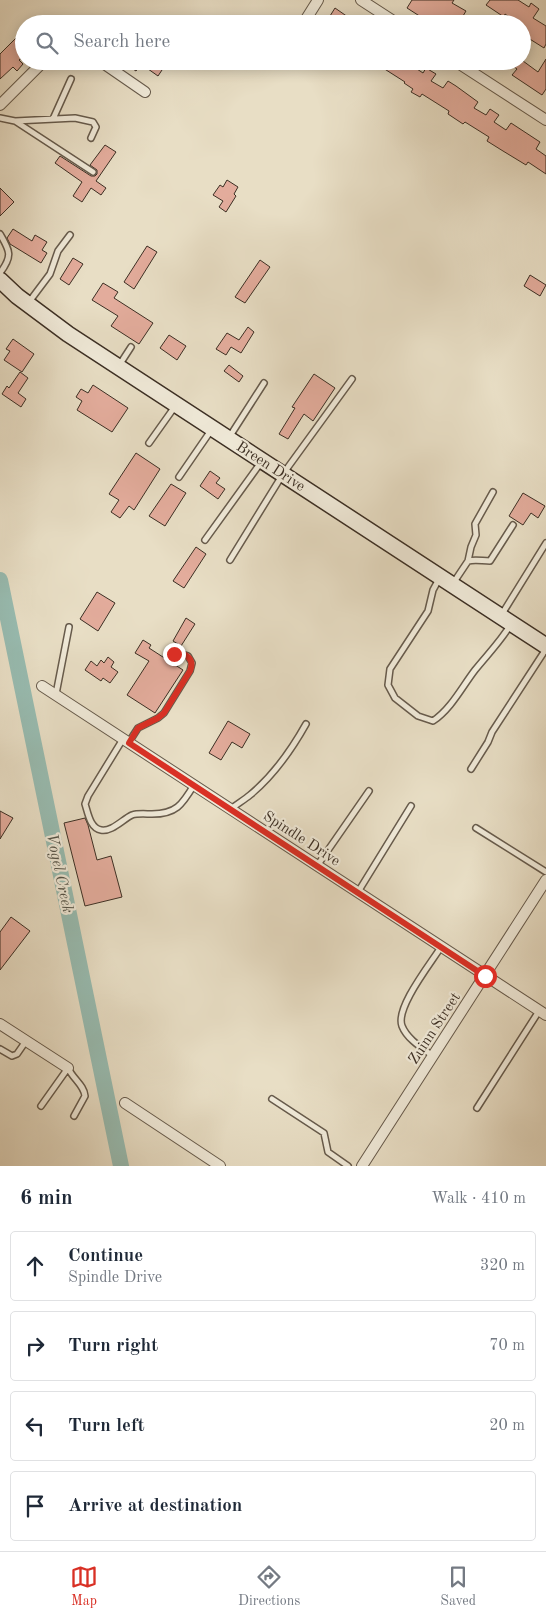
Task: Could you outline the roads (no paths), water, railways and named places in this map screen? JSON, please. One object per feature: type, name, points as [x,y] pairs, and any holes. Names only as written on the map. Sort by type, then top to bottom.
[{"type":"street","points":[[308,15],[318,0]]},
{"type":"street","points":[[361,0],[384,15]]},
{"type":"street","points":[[0,104],[35,70]]},
{"type":"street","points":[[113,70],[145,92]]},
{"type":"street","points":[[470,70],[546,120]]},
{"type":"street","name":"Breen Drive","points":[[0,280],[68,334],[546,646]]},
{"type":"street","name":"Spindle Drive","points":[[42,686],[542,1013]]},
{"type":"street","name":"Zuinn Street","points":[[362,1166],[546,880]]},
{"type":"street","points":[[0,1024],[68,1068]]},
{"type":"street","points":[[125,1103],[220,1166]]},
{"type":"lane","points":[[53,118],[71,79]]},
{"type":"lane","points":[[0,118],[15,121],[75,118],[93,122],[96,127],[91,138]]},
{"type":"lane","points":[[15,121],[93,172]]},
{"type":"lane","points":[[0,234],[9,249],[9,256],[6,265],[0,273]]},
{"type":"lane","points":[[28,304],[50,274],[58,251],[70,235]]},
{"type":"lane","points":[[118,367],[131,347]]},
{"type":"lane","points":[[230,560],[283,474],[352,379]]},
{"type":"lane","points":[[229,439],[264,383]]},
{"type":"lane","points":[[149,443],[176,405]]},
{"type":"lane","points":[[179,477],[212,428]]},
{"type":"lane","points":[[205,540],[262,461]]},
{"type":"lane","points":[[468,561],[476,534],[475,524],[492,492]]},
{"type":"lane","points":[[512,525],[490,561],[476,559],[468,561],[446,581],[432,590],[428,611],[390,669],[388,685],[396,698],[418,716],[432,720],[442,715],[476,669],[504,637],[506,620],[546,543]]},
{"type":"lane","points":[[56,695],[68,627]]},
{"type":"lane","points":[[471,769],[546,646]]},
{"type":"lane","points":[[170,657],[174,654],[183,654],[194,665],[164,713],[138,728],[126,741],[88,796],[85,804],[93,825],[101,830],[109,829],[134,814],[161,814],[173,810],[183,803],[194,785]]},
{"type":"lane","points":[[231,809],[251,795],[274,770],[297,740],[306,724]]},
{"type":"lane","points":[[317,866],[369,792]]},
{"type":"lane","points":[[358,892],[412,806]]},
{"type":"lane","points":[[476,828],[546,872]]},
{"type":"lane","points":[[433,1056],[408,1036],[402,1026],[401,1018],[403,1008],[413,989],[441,947]]},
{"type":"lane","points":[[477,1108],[542,1013]]},
{"type":"lane","points":[[0,1048],[12,1056],[18,1054],[27,1041]]},
{"type":"lane","points":[[41,1106],[68,1068],[73,1077],[84,1088],[85,1093],[74,1116]]},
{"type":"lane","points":[[272,1099],[324,1133],[328,1152],[348,1166]]},
{"type":"waterway","name":"Vogel Creek","points":[[0,580],[121,1166]]}]
